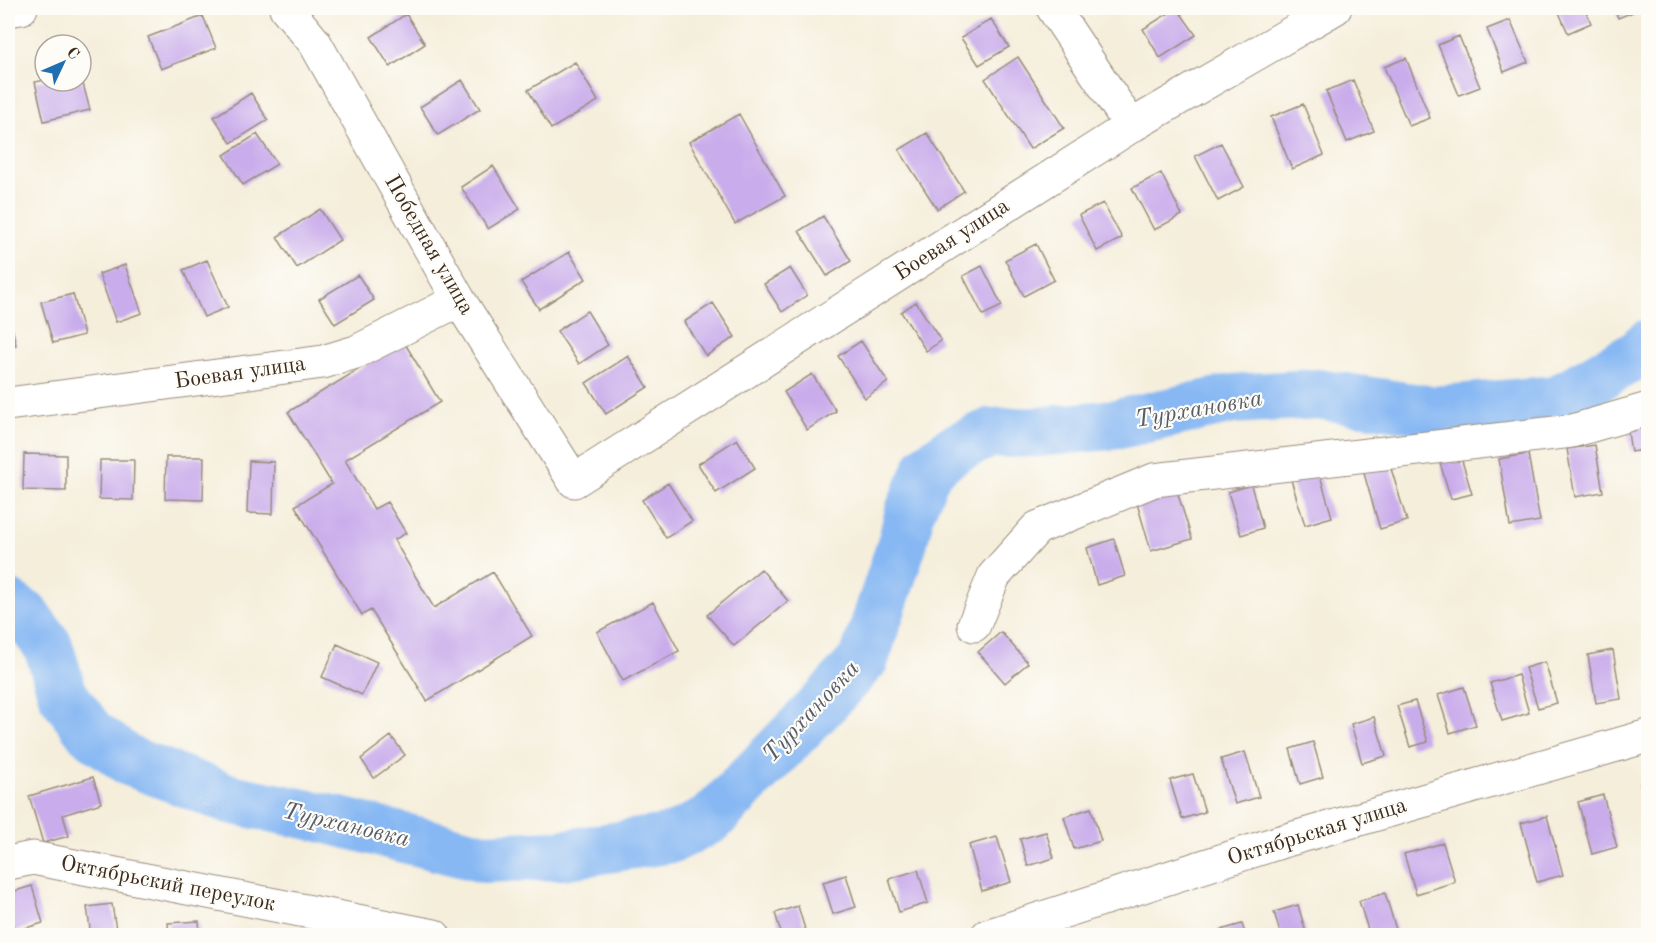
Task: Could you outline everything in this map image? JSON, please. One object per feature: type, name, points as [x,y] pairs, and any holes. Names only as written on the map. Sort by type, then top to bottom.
[{"type":"street","points":[[8,10],[21,8]]},
{"type":"street","name":"Победная улица","points":[[286,8],[315,44],[459,300],[574,481]]},
{"type":"street","points":[[1053,8],[1131,126]]},
{"type":"street","name":"Боевая улица","points":[[574,481],[1131,126],[1335,8]]},
{"type":"street","name":"Боевая улица","points":[[8,404],[323,362],[356,352],[459,300]]},
{"type":"street","points":[[974,625],[994,576],[1037,528],[1154,480],[1572,431],[1648,409]]},
{"type":"street","name":"Октябрьская улица","points":[[987,936],[1280,842],[1648,736]]},
{"type":"street","name":"Октябрьский переулок","points":[[8,863],[33,858],[434,936]]},
{"type":"building","points":[[1177,8],[1196,35],[1160,58],[1143,29]]},
{"type":"building","points":[[1557,8],[1584,8],[1591,23],[1568,33]]},
{"type":"building","points":[[1614,8],[1643,8],[1618,18]]},
{"type":"building","points":[[406,14],[425,44],[390,67],[371,37]]},
{"type":"building","points":[[203,16],[216,48],[161,69],[148,37]]},
{"type":"building","points":[[991,19],[1009,47],[979,65],[961,38]]},
{"type":"building","points":[[1510,20],[1528,62],[1504,72],[1487,29]]},
{"type":"building","points":[[1459,36],[1480,87],[1459,95],[1438,45]]},
{"type":"building","points":[[1018,57],[1064,128],[1030,149],[985,79]]},
{"type":"building","points":[[1406,58],[1430,118],[1409,126],[1384,67]]},
{"type":"building","points":[[575,62],[598,101],[551,129],[528,90]]},
{"type":"building","points":[[462,80],[480,109],[438,135],[420,107]]},
{"type":"building","points":[[1353,80],[1374,131],[1347,142],[1326,91]]},
{"type":"building","points":[[38,93],[86,93],[90,110],[44,121]]},
{"type":"building","points":[[251,93],[268,120],[231,143],[214,117]]},
{"type":"building","points":[[1303,104],[1324,155],[1292,169],[1271,117]]},
{"type":"building","points":[[739,114],[785,196],[735,224],[689,142]]},
{"type":"building","points":[[927,133],[964,191],[937,209],[899,150]]},
{"type":"building","points":[[257,134],[277,164],[243,185],[224,155]]},
{"type":"building","points":[[1221,143],[1244,187],[1218,201],[1195,156]]},
{"type":"building","points":[[493,166],[520,209],[488,229],[461,187]]},
{"type":"building","points":[[1161,173],[1182,215],[1154,230],[1132,188]]},
{"type":"building","points":[[1103,203],[1122,238],[1097,251],[1079,215]]},
{"type":"building","points":[[320,209],[340,240],[297,268],[277,237]]},
{"type":"building","points":[[823,216],[851,261],[827,276],[799,231]]},
{"type":"building","points":[[1036,244],[1054,280],[1024,296],[1005,260]]},
{"type":"building","points":[[569,252],[586,279],[539,309],[521,282]]},
{"type":"building","points":[[207,260],[228,307],[204,317],[183,270]]},
{"type":"building","points":[[125,265],[142,313],[116,322],[99,274]]},
{"type":"building","points":[[982,266],[1002,306],[983,315],[963,276]]},
{"type":"building","points":[[790,268],[807,295],[782,312],[764,284]]},
{"type":"building","points":[[358,275],[374,300],[335,324],[319,299]]},
{"type":"building","points":[[73,294],[84,335],[53,343],[41,302]]},
{"type":"building","points":[[916,302],[941,341],[926,351],[901,312]]},
{"type":"building","points":[[713,303],[735,337],[706,356],[684,322]]},
{"type":"building","points":[[8,310],[16,345],[8,347]]},
{"type":"building","points":[[587,311],[608,345],[579,364],[557,331]]},
{"type":"building","points":[[861,341],[888,382],[865,398],[838,356]]},
{"type":"building","points":[[404,342],[440,402],[345,460],[374,509],[387,502],[406,533],[394,540],[434,608],[493,572],[532,636],[427,701],[371,610],[362,615],[295,506],[332,484],[288,412]]},
{"type":"building","points":[[628,356],[648,387],[606,414],[586,383]]},
{"type":"building","points":[[812,374],[836,411],[807,430],[784,392]]},
{"type":"building","points":[[1648,422],[1648,449],[1631,452],[1627,426]]},
{"type":"building","points":[[737,439],[755,468],[716,493],[698,464]]},
{"type":"building","points":[[1595,445],[1603,492],[1575,497],[1567,449]]},
{"type":"building","points":[[24,454],[66,455],[66,491],[23,490]]},
{"type":"building","points":[[1460,454],[1472,494],[1451,499],[1439,460]]},
{"type":"building","points":[[1528,454],[1540,521],[1510,526],[1499,459]]},
{"type":"building","points":[[166,457],[204,457],[203,500],[165,499]]},
{"type":"building","points":[[100,460],[134,460],[133,500],[99,499]]},
{"type":"building","points":[[249,461],[274,462],[273,514],[247,513]]},
{"type":"building","points":[[1389,462],[1407,521],[1380,529],[1363,470]]},
{"type":"building","points":[[1319,472],[1332,517],[1305,525],[1291,480]]},
{"type":"building","points":[[668,483],[692,521],[666,538],[642,500]]},
{"type":"building","points":[[1251,485],[1263,528],[1241,535],[1228,492]]},
{"type":"building","points":[[1176,488],[1192,539],[1151,551],[1136,500]]},
{"type":"building","points":[[1114,539],[1125,576],[1097,585],[1087,548]]},
{"type":"building","points":[[761,569],[788,601],[734,646],[707,615]]},
{"type":"building","points":[[653,602],[679,651],[623,681],[597,632]]},
{"type":"building","points":[[1001,632],[1028,663],[1005,683],[978,652]]},
{"type":"building","points":[[337,644],[377,662],[362,695],[322,677]]},
{"type":"building","points":[[1613,650],[1621,699],[1596,703],[1588,655]]},
{"type":"building","points":[[1545,662],[1557,703],[1538,708],[1525,668]]},
{"type":"building","points":[[1518,675],[1529,713],[1502,721],[1490,683]]},
{"type":"building","points":[[1464,687],[1476,725],[1450,733],[1438,695]]},
{"type":"building","points":[[1415,701],[1428,742],[1410,747],[1397,706]]},
{"type":"building","points":[[1374,717],[1386,756],[1362,763],[1351,724]]},
{"type":"building","points":[[391,736],[405,755],[374,778],[361,759]]},
{"type":"building","points":[[1313,742],[1323,777],[1300,784],[1290,749]]},
{"type":"building","points":[[1245,752],[1259,797],[1235,804],[1221,759]]},
{"type":"building","points":[[1193,774],[1205,812],[1182,819],[1170,780]]},
{"type":"building","points":[[93,777],[101,803],[63,815],[69,836],[43,843],[29,796]]},
{"type":"building","points":[[1648,782],[1648,813],[1640,784]]},
{"type":"building","points":[[1603,795],[1617,847],[1592,854],[1578,802]]},
{"type":"building","points":[[1091,808],[1101,841],[1074,849],[1064,817]]},
{"type":"building","points":[[1547,816],[1563,875],[1537,882],[1521,823]]},
{"type":"building","points":[[1046,832],[1054,858],[1028,866],[1020,839]]},
{"type":"building","points":[[997,837],[1011,882],[982,891],[969,845]]},
{"type":"building","points":[[1443,843],[1455,882],[1416,894],[1404,854]]},
{"type":"building","points":[[918,870],[928,903],[899,912],[889,879]]},
{"type":"building","points":[[846,875],[856,907],[833,914],[823,882]]},
{"type":"building","points":[[32,886],[43,923],[15,931],[8,908],[8,893]]},
{"type":"building","points":[[1385,893],[1398,936],[1370,936],[1359,901]]},
{"type":"building","points":[[112,904],[117,936],[91,936],[87,907]]},
{"type":"building","points":[[1298,905],[1307,936],[1281,936],[1274,912]]},
{"type":"building","points":[[798,906],[807,936],[782,936],[775,913]]},
{"type":"building","points":[[199,921],[200,936],[169,936],[168,923]]},
{"type":"building","points":[[1242,924],[1246,936],[1210,936],[1210,933]]},
{"type":"waterway","name":"Турхановка","points":[[8,604],[25,615],[48,646],[63,695],[90,732],[129,761],[230,799],[320,817],[484,858],[561,855],[673,838],[711,819],[864,659],[903,541],[910,511],[929,467],[956,448],[990,433],[1038,432],[1118,424],[1233,399],[1317,394],[1433,411],[1557,400],[1639,353],[1648,344]]}]
